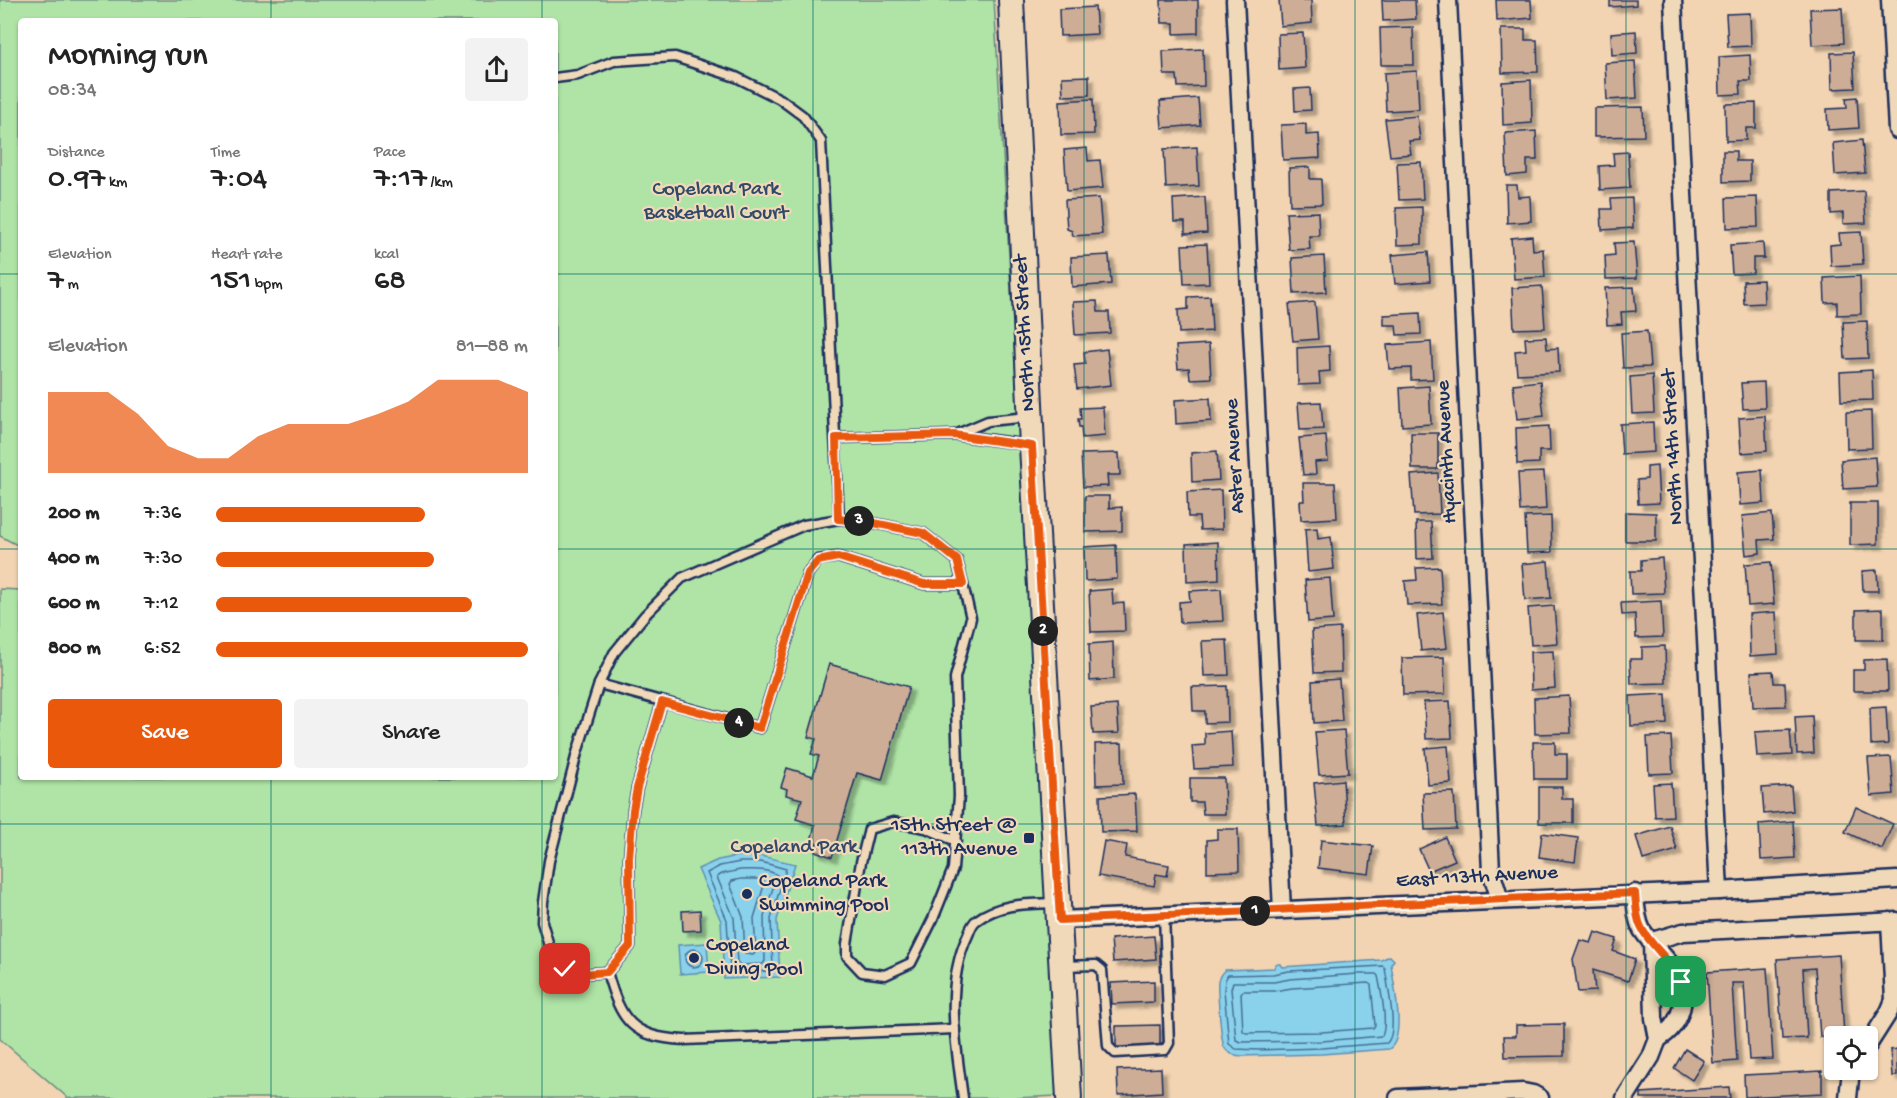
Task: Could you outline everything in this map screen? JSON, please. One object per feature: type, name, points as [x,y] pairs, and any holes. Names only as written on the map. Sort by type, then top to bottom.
[{"type":"street","name":"North 15th Street","points":[[1011,0],[1030,417],[1069,1098]]},
{"type":"street","name":"Aster Avenue","points":[[1235,0],[1282,910]]},
{"type":"street","name":"Hyacinth Avenue","points":[[1448,0],[1491,871],[1500,900]]},
{"type":"street","name":"North 14th Street","points":[[1673,0],[1719,891]]},
{"type":"street","points":[[1890,0],[1897,130]]},
{"type":"street","name":"East 113th Avenue","points":[[1059,911],[1164,915],[1719,891],[1897,880]]},
{"type":"street","points":[[1625,1098],[1654,1052],[1659,1039],[1671,1030],[1682,1007],[1681,982],[1675,969],[1641,928],[1635,893]]},
{"type":"street","points":[[1652,941],[1683,932],[1893,921],[1894,1000],[1878,1029]]},
{"type":"street","points":[[1652,941],[1654,1018],[1659,1039]]},
{"type":"street","points":[[1848,1080],[1848,1098]]},
{"type":"street","points":[[1398,1098],[1522,1092],[1539,1097]]},
{"type":"lane","points":[[558,78],[578,75],[614,61],[675,57],[735,77],[780,99],[803,116],[821,141],[838,519]]},
{"type":"lane","points":[[954,435],[988,421],[1030,417]]},
{"type":"lane","points":[[836,438],[954,435],[1032,446]]},
{"type":"lane","points":[[662,702],[637,788],[633,810],[629,858],[630,946],[607,972],[582,974],[565,969],[552,956],[542,922],[549,861],[577,753],[599,684],[614,653],[645,615],[682,578],[804,525],[838,519],[869,522],[923,533],[957,560],[970,618],[955,678],[959,796],[956,841],[953,869],[933,919],[911,963],[885,975],[862,972],[847,956],[847,944],[869,829],[893,822],[926,828],[956,841]]},
{"type":"lane","points":[[599,684],[760,728],[805,582],[812,566],[818,561],[838,557],[924,584],[963,584]]},
{"type":"lane","points":[[963,1098],[954,1000],[960,952],[974,921],[998,908],[1059,911]]},
{"type":"lane","points":[[1062,966],[1096,965],[1102,970],[1108,1046],[1115,1053],[1165,1050],[1169,1043],[1164,915]]},
{"type":"lane","points":[[607,972],[617,1003],[626,1018],[648,1035],[668,1039],[955,1029]]},
{"type":"green space","name":"Copeland Park","points":[[0,0],[994,0],[1058,1096],[1015,1098],[68,1098],[0,1039],[0,589],[18,590],[18,780],[558,780],[558,18],[18,18],[18,545],[0,536]]},
{"type":"water","name":"Copeland Park Swimming Pool","points":[[739,856],[761,856],[795,864],[777,920],[780,977],[724,979],[721,921],[698,869],[718,860]]},
{"type":"water","name":"Copeland Diving Pool","points":[[707,943],[709,972],[680,974],[678,945]]},
{"type":"water","points":[[1390,956],[1394,960],[1391,964],[1398,1022],[1394,1043],[1389,1049],[1322,1054],[1241,1056],[1229,1053],[1224,1047],[1218,982],[1225,970],[1274,968],[1276,964],[1282,967],[1381,960]]},
{"type":"building","points":[[1161,0],[1198,0],[1198,33],[1174,34],[1174,23],[1162,23]]},
{"type":"building","points":[[1279,0],[1311,0],[1312,23],[1281,26]]},
{"type":"building","points":[[1382,0],[1415,0],[1416,19],[1383,21]]},
{"type":"building","points":[[1496,0],[1531,0],[1532,18],[1497,21]]},
{"type":"building","points":[[1610,0],[1636,0],[1636,5],[1610,7]]},
{"type":"building","points":[[1095,7],[1097,34],[1060,36],[1059,9]]},
{"type":"building","points":[[1842,8],[1844,43],[1812,45],[1810,9]]},
{"type":"building","points":[[1750,13],[1751,46],[1728,47],[1726,14]]},
{"type":"building","points":[[1413,27],[1414,65],[1381,65],[1380,28]]},
{"type":"building","points":[[1501,29],[1525,29],[1525,40],[1537,40],[1538,72],[1502,73]]},
{"type":"building","points":[[1636,31],[1637,53],[1612,55],[1611,33]]},
{"type":"building","points":[[1303,33],[1305,68],[1279,70],[1278,34]]},
{"type":"building","points":[[1203,49],[1204,86],[1178,87],[1177,75],[1164,75],[1163,51]]},
{"type":"building","points":[[1853,52],[1855,88],[1832,89],[1831,53]]},
{"type":"building","points":[[1750,55],[1751,81],[1740,81],[1741,94],[1720,95],[1719,57]]},
{"type":"building","points":[[1635,61],[1637,98],[1607,100],[1605,63]]},
{"type":"building","points":[[1417,71],[1419,109],[1386,111],[1384,73]]},
{"type":"building","points":[[1089,76],[1089,95],[1063,96],[1062,77]]},
{"type":"building","points":[[1531,80],[1532,123],[1503,125],[1502,82]]},
{"type":"building","points":[[1310,88],[1311,110],[1295,111],[1294,89]]},
{"type":"building","points":[[1857,97],[1859,128],[1828,130],[1827,109],[1847,108],[1846,98]]},
{"type":"building","points":[[1198,98],[1200,125],[1162,128],[1160,101]]},
{"type":"building","points":[[1093,99],[1094,134],[1061,135],[1060,101]]},
{"type":"building","points":[[1756,103],[1756,128],[1746,128],[1746,140],[1726,141],[1725,104]]},
{"type":"building","points":[[1643,107],[1644,136],[1594,137],[1594,108]]},
{"type":"building","points":[[1417,116],[1420,140],[1409,141],[1411,154],[1390,156],[1385,119]]},
{"type":"building","points":[[1306,124],[1306,135],[1319,134],[1320,158],[1283,160],[1281,125]]},
{"type":"building","points":[[1536,131],[1537,160],[1527,160],[1527,174],[1507,176],[1505,133]]},
{"type":"building","points":[[1862,140],[1865,173],[1835,175],[1833,143]]},
{"type":"building","points":[[1197,147],[1199,186],[1166,188],[1164,149]]},
{"type":"building","points":[[1087,148],[1088,161],[1100,160],[1103,188],[1067,191],[1064,150]]},
{"type":"building","points":[[1723,151],[1736,151],[1736,161],[1750,161],[1750,181],[1723,182]]},
{"type":"building","points":[[1628,152],[1630,188],[1600,190],[1599,166],[1614,165],[1613,153]]},
{"type":"building","points":[[1421,162],[1423,199],[1399,200],[1397,163]]},
{"type":"building","points":[[1310,167],[1310,179],[1321,179],[1322,204],[1290,205],[1289,168]]},
{"type":"building","points":[[1506,185],[1517,185],[1518,197],[1530,196],[1531,221],[1507,223]]},
{"type":"building","points":[[1864,191],[1866,223],[1843,224],[1843,213],[1831,214],[1831,193]]},
{"type":"building","points":[[1205,197],[1207,233],[1185,234],[1185,222],[1174,222],[1173,199]]},
{"type":"building","points":[[1757,197],[1758,227],[1727,228],[1726,198]]},
{"type":"building","points":[[1099,198],[1102,234],[1073,236],[1072,231],[1067,229],[1065,200]]},
{"type":"building","points":[[1632,198],[1633,228],[1602,230],[1601,209],[1612,209],[1611,199]]},
{"type":"building","points":[[1422,207],[1422,244],[1397,245],[1396,208]]},
{"type":"building","points":[[1318,212],[1319,236],[1309,236],[1310,249],[1289,250],[1286,213]]},
{"type":"building","points":[[1861,232],[1863,264],[1831,266],[1830,245],[1840,244],[1839,233]]},
{"type":"building","points":[[1532,236],[1533,250],[1543,249],[1545,277],[1514,279],[1511,238]]},
{"type":"building","points":[[1634,242],[1637,278],[1606,279],[1605,256],[1615,255],[1614,243]]},
{"type":"building","points":[[1763,243],[1764,258],[1753,258],[1753,273],[1732,274],[1730,245]]},
{"type":"building","points":[[1207,244],[1209,283],[1184,284],[1182,245]]},
{"type":"building","points":[[1428,252],[1430,281],[1395,284],[1392,255]]},
{"type":"building","points":[[1109,255],[1111,284],[1072,287],[1071,257]]},
{"type":"building","points":[[1324,256],[1326,292],[1294,294],[1292,258]]},
{"type":"building","points":[[1860,276],[1861,314],[1837,315],[1837,302],[1825,303],[1824,278]]},
{"type":"building","points":[[1763,280],[1764,303],[1744,304],[1743,281]]},
{"type":"building","points":[[1542,286],[1545,328],[1514,329],[1512,288]]},
{"type":"building","points":[[1634,287],[1636,311],[1621,312],[1622,324],[1607,325],[1605,288]]},
{"type":"building","points":[[1210,296],[1212,331],[1179,333],[1178,310],[1188,309],[1188,297]]},
{"type":"building","points":[[1097,301],[1098,312],[1109,312],[1110,333],[1075,335],[1073,302]]},
{"type":"building","points":[[1315,302],[1318,339],[1293,341],[1289,304]]},
{"type":"building","points":[[1420,313],[1421,334],[1397,335],[1396,325],[1384,325],[1384,315]]},
{"type":"building","points":[[1867,321],[1868,358],[1845,359],[1843,322]]},
{"type":"building","points":[[1647,331],[1650,367],[1623,368],[1621,333]]},
{"type":"building","points":[[1546,337],[1547,349],[1558,348],[1559,372],[1517,374],[1515,351],[1526,350],[1525,338]]},
{"type":"building","points":[[1431,342],[1433,379],[1411,380],[1411,368],[1389,369],[1387,345]]},
{"type":"building","points":[[1209,344],[1211,378],[1190,379],[1189,368],[1178,369],[1176,346]]},
{"type":"building","points":[[1329,346],[1330,371],[1319,372],[1320,384],[1298,385],[1297,348]]},
{"type":"building","points":[[1107,349],[1111,385],[1077,389],[1074,365],[1085,364],[1084,352]]},
{"type":"building","points":[[1872,370],[1873,400],[1841,401],[1840,372]]},
{"type":"building","points":[[1652,375],[1654,413],[1632,414],[1630,377]]},
{"type":"building","points":[[1540,381],[1544,416],[1517,419],[1513,384]]},
{"type":"building","points":[[1764,382],[1765,408],[1743,409],[1741,383]]},
{"type":"building","points":[[1429,386],[1431,424],[1402,426],[1400,388]]},
{"type":"building","points":[[1210,398],[1211,421],[1176,424],[1175,400]]},
{"type":"building","points":[[1321,402],[1323,429],[1300,430],[1298,403]]},
{"type":"building","points":[[1103,407],[1105,436],[1082,438],[1078,419],[1081,419],[1080,408]]},
{"type":"building","points":[[1871,411],[1872,448],[1847,449],[1846,412]]},
{"type":"building","points":[[1765,416],[1767,451],[1741,453],[1739,418]]},
{"type":"building","points":[[1653,422],[1654,452],[1622,454],[1620,424]]},
{"type":"building","points":[[1549,426],[1550,451],[1539,451],[1539,463],[1517,464],[1516,428]]},
{"type":"building","points":[[1411,433],[1438,433],[1438,469],[1412,469]]},
{"type":"building","points":[[1326,436],[1328,461],[1315,462],[1316,474],[1303,475],[1299,438]]},
{"type":"building","points":[[1217,451],[1219,480],[1192,482],[1191,453]]},
{"type":"building","points":[[1119,453],[1120,475],[1107,475],[1108,486],[1083,487],[1081,454]]},
{"type":"building","points":[[1875,457],[1877,487],[1843,489],[1841,460]]},
{"type":"building","points":[[1657,466],[1659,503],[1638,504],[1637,480],[1647,479],[1647,467]]},
{"type":"building","points":[[1762,470],[1764,503],[1740,505],[1738,472]]},
{"type":"building","points":[[1544,472],[1546,509],[1520,511],[1518,473]]},
{"type":"building","points":[[1438,473],[1440,514],[1414,515],[1411,475]]},
{"type":"building","points":[[1303,483],[1335,483],[1337,518],[1301,520],[1300,501],[1304,501]]},
{"type":"building","points":[[1221,490],[1222,529],[1200,530],[1199,517],[1188,517],[1187,492]]},
{"type":"building","points":[[1085,496],[1109,496],[1109,508],[1122,507],[1122,531],[1085,532]]},
{"type":"building","points":[[1850,503],[1878,503],[1878,544],[1850,545]]},
{"type":"building","points":[[1625,512],[1656,513],[1656,541],[1625,541]]},
{"type":"building","points":[[1772,513],[1774,539],[1759,540],[1760,553],[1746,555],[1742,516]]},
{"type":"building","points":[[1551,516],[1552,552],[1527,553],[1525,517]]},
{"type":"building","points":[[1416,522],[1431,522],[1433,558],[1417,559]]},
{"type":"building","points":[[1317,528],[1318,539],[1331,537],[1334,569],[1308,572],[1305,529]]},
{"type":"building","points":[[1218,542],[1219,580],[1187,582],[1186,544]]},
{"type":"building","points":[[1116,545],[1117,579],[1085,581],[1084,547]]},
{"type":"building","points":[[1662,558],[1664,593],[1631,594],[1630,571],[1641,571],[1641,560]]},
{"type":"building","points":[[1548,561],[1551,598],[1525,600],[1522,564]]},
{"type":"building","points":[[1771,562],[1774,604],[1748,606],[1745,564]]},
{"type":"building","points":[[1440,567],[1442,604],[1407,605],[1405,581],[1417,580],[1416,568]]},
{"type":"building","points":[[1877,570],[1878,591],[1863,591],[1862,571]]},
{"type":"building","points":[[1330,578],[1333,620],[1308,622],[1305,580]]},
{"type":"building","points":[[1112,589],[1113,604],[1124,603],[1125,631],[1091,632],[1089,591]]},
{"type":"building","points":[[1221,589],[1223,621],[1180,623],[1179,602],[1190,601],[1189,591]]},
{"type":"building","points":[[1661,601],[1663,637],[1636,638],[1635,614],[1622,615],[1621,603]]},
{"type":"building","points":[[1554,606],[1557,643],[1531,645],[1528,608]]},
{"type":"building","points":[[1883,609],[1883,640],[1856,640],[1856,610]]},
{"type":"building","points":[[1443,612],[1447,648],[1421,651],[1417,615]]},
{"type":"building","points":[[1776,612],[1778,654],[1750,656],[1749,614]]},
{"type":"building","points":[[1340,628],[1341,672],[1314,673],[1312,630]]},
{"type":"building","points":[[1227,640],[1229,675],[1204,676],[1202,641]]},
{"type":"building","points":[[1113,642],[1114,679],[1090,681],[1089,644]]},
{"type":"building","points":[[1665,646],[1666,683],[1631,684],[1630,659],[1642,659],[1642,647]]},
{"type":"building","points":[[1553,651],[1555,688],[1531,690],[1530,652]]},
{"type":"building","points":[[1444,657],[1445,694],[1403,695],[1402,658]]},
{"type":"building","points":[[1887,659],[1888,691],[1853,691],[1853,670],[1864,670],[1864,660]]},
{"type":"building","points":[[829,664],[909,687],[882,780],[857,773],[832,857],[815,851],[817,843],[811,841],[815,825],[796,819],[802,799],[786,795],[787,789],[781,787],[787,768],[813,776],[819,756],[811,754],[816,739],[808,737]]},
{"type":"building","points":[[1773,671],[1774,683],[1785,683],[1786,706],[1753,707],[1751,672]]},
{"type":"building","points":[[1339,679],[1342,721],[1314,723],[1312,681]]},
{"type":"building","points":[[1227,686],[1228,722],[1205,723],[1205,711],[1193,711],[1192,687]]},
{"type":"building","points":[[1666,694],[1667,724],[1631,726],[1630,696]]},
{"type":"building","points":[[1569,696],[1571,733],[1535,734],[1534,698]]},
{"type":"building","points":[[1450,701],[1452,738],[1426,739],[1424,702]]},
{"type":"building","points":[[1117,705],[1119,733],[1093,734],[1091,707]]},
{"type":"building","points":[[1886,707],[1888,744],[1871,745],[1870,708]]},
{"type":"building","points":[[1812,716],[1814,753],[1797,754],[1795,717]]},
{"type":"building","points":[[1344,730],[1348,773],[1319,775],[1315,732]]},
{"type":"building","points":[[1790,730],[1792,755],[1757,757],[1755,732]]},
{"type":"building","points":[[1231,731],[1233,767],[1194,769],[1192,746],[1205,745],[1205,733]]},
{"type":"building","points":[[1671,736],[1673,773],[1649,774],[1647,737]]},
{"type":"building","points":[[1533,742],[1555,742],[1555,754],[1567,754],[1567,779],[1534,779]]},
{"type":"building","points":[[1122,743],[1123,784],[1096,785],[1095,744]]},
{"type":"building","points":[[1448,746],[1451,783],[1428,785],[1425,748]]},
{"type":"building","points":[[1891,757],[1894,794],[1871,796],[1868,758]]},
{"type":"building","points":[[1190,778],[1224,778],[1225,814],[1203,814],[1202,802],[1190,802]]},
{"type":"building","points":[[1343,780],[1346,824],[1318,826],[1314,783]]},
{"type":"building","points":[[1671,783],[1673,816],[1655,817],[1653,784]]},
{"type":"building","points":[[1791,786],[1793,811],[1764,814],[1762,788]]},
{"type":"building","points":[[1539,787],[1562,787],[1562,799],[1573,799],[1573,823],[1539,823]]},
{"type":"building","points":[[1454,792],[1456,829],[1425,830],[1423,793]]},
{"type":"building","points":[[1135,794],[1137,831],[1101,832],[1100,796]]},
{"type":"building","points":[[1856,807],[1893,824],[1882,849],[1845,832]]},
{"type":"building","points":[[1793,821],[1795,858],[1761,860],[1759,824]]},
{"type":"building","points":[[1670,826],[1677,850],[1643,860],[1636,836]]},
{"type":"building","points":[[1217,829],[1238,829],[1239,871],[1207,872],[1207,840],[1217,839]]},
{"type":"building","points":[[1542,833],[1578,838],[1575,862],[1539,857]]},
{"type":"building","points":[[1445,837],[1455,860],[1429,871],[1419,849]]},
{"type":"building","points":[[1321,840],[1373,846],[1369,874],[1318,868]]},
{"type":"building","points":[[1104,841],[1127,845],[1125,857],[1169,865],[1167,876],[1156,874],[1154,886],[1098,876]]},
{"type":"building","points":[[700,910],[701,930],[683,931],[682,911]]},
{"type":"building","points":[[1595,932],[1617,939],[1613,951],[1635,959],[1628,981],[1593,970],[1595,991],[1578,992],[1573,959],[1580,940],[1591,943]]},
{"type":"building","points":[[1154,936],[1156,959],[1113,962],[1111,939]]},
{"type":"building","points":[[1839,955],[1843,1026],[1824,1026],[1824,1037],[1820,1037],[1815,968],[1803,969],[1807,1038],[1782,1039],[1777,959]]},
{"type":"building","points":[[1767,968],[1773,1059],[1749,1060],[1744,983],[1732,983],[1737,1061],[1713,1063],[1707,972]]},
{"type":"building","points":[[1154,981],[1154,1002],[1112,1004],[1111,983]]},
{"type":"building","points":[[1564,1024],[1564,1056],[1505,1057],[1504,1036],[1516,1036],[1516,1025]]},
{"type":"building","points":[[1160,1025],[1160,1049],[1116,1049],[1116,1026]]},
{"type":"building","points":[[1685,1049],[1704,1061],[1692,1080],[1674,1068]]},
{"type":"building","points":[[1897,1049],[1897,1076],[1892,1076],[1890,1050]]},
{"type":"building","points":[[1161,1068],[1162,1092],[1118,1095],[1117,1070]]},
{"type":"building","points":[[1822,1071],[1822,1093],[1745,1097],[1744,1075]]},
{"type":"building","points":[[1729,1087],[1730,1098],[1641,1098],[1641,1093]]},
{"type":"place","name":"15th Street @ 113th Avenue","points":[[1029,838]]},
{"type":"place","name":"Copeland Park Swimming Pool","points":[[747,894]]},
{"type":"place","name":"Copeland Diving Pool","points":[[694,958]]},
{"type":"route","points":[[565,969],[573,973],[602,974],[626,953],[630,946],[629,858],[633,810],[637,788],[662,702],[760,728],[798,601],[808,573],[818,561],[838,557],[924,584],[963,584],[957,560],[923,533],[869,522],[838,519],[836,438],[954,435],[1032,446],[1060,920],[1635,893],[1636,911],[1641,928],[1675,969],[1681,982]]},
{"type":"park label","name":"Copeland Park Basketball Court","points":[[716,202]]}]
